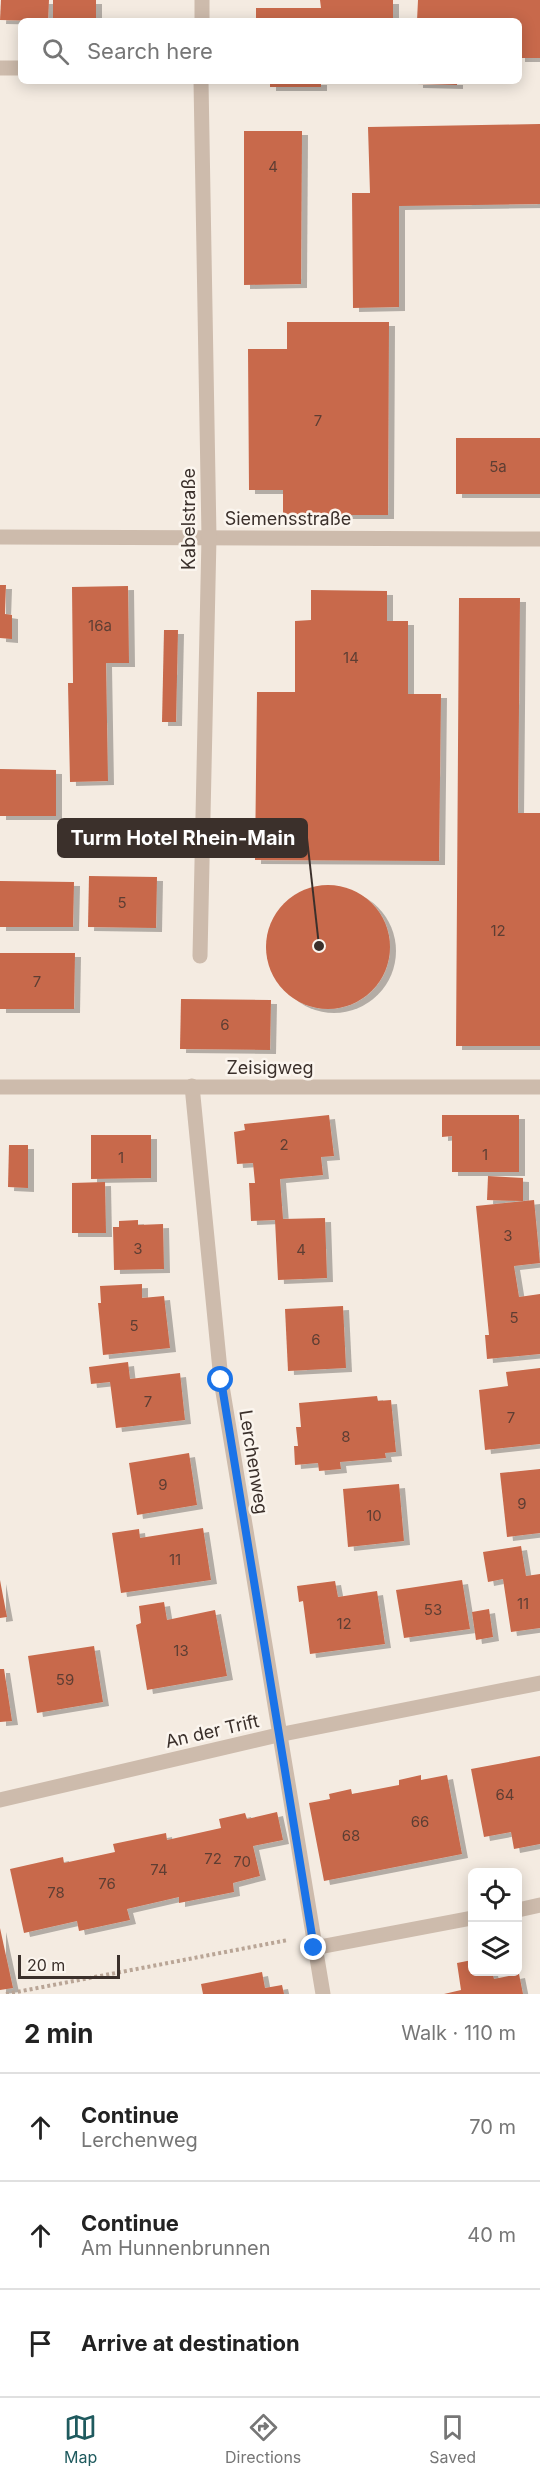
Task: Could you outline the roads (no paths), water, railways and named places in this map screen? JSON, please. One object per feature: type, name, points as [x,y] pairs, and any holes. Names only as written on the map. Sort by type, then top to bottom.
[{"type":"street","points":[[202,0],[202,18]]},
{"type":"street","points":[[0,68],[18,68]]},
{"type":"street","name":"Kabelstraße","points":[[200,956],[209,537],[201,84]]},
{"type":"street","name":"Siemensstraße","points":[[0,537],[540,539]]},
{"type":"street","name":"Lerchenweg","points":[[192,1086],[221,1380],[322,1994]]},
{"type":"street","name":"Zeisigweg","points":[[0,1087],[540,1087]]},
{"type":"street","name":"An der Trift","points":[[0,1800],[278,1735],[540,1683]]},
{"type":"street","points":[[522,1909],[540,1905]]},
{"type":"street","points":[[314,1948],[468,1919]]},
{"type":"place","name":"Turm Hotel Rhein-Main","points":[[319,946]]}]
